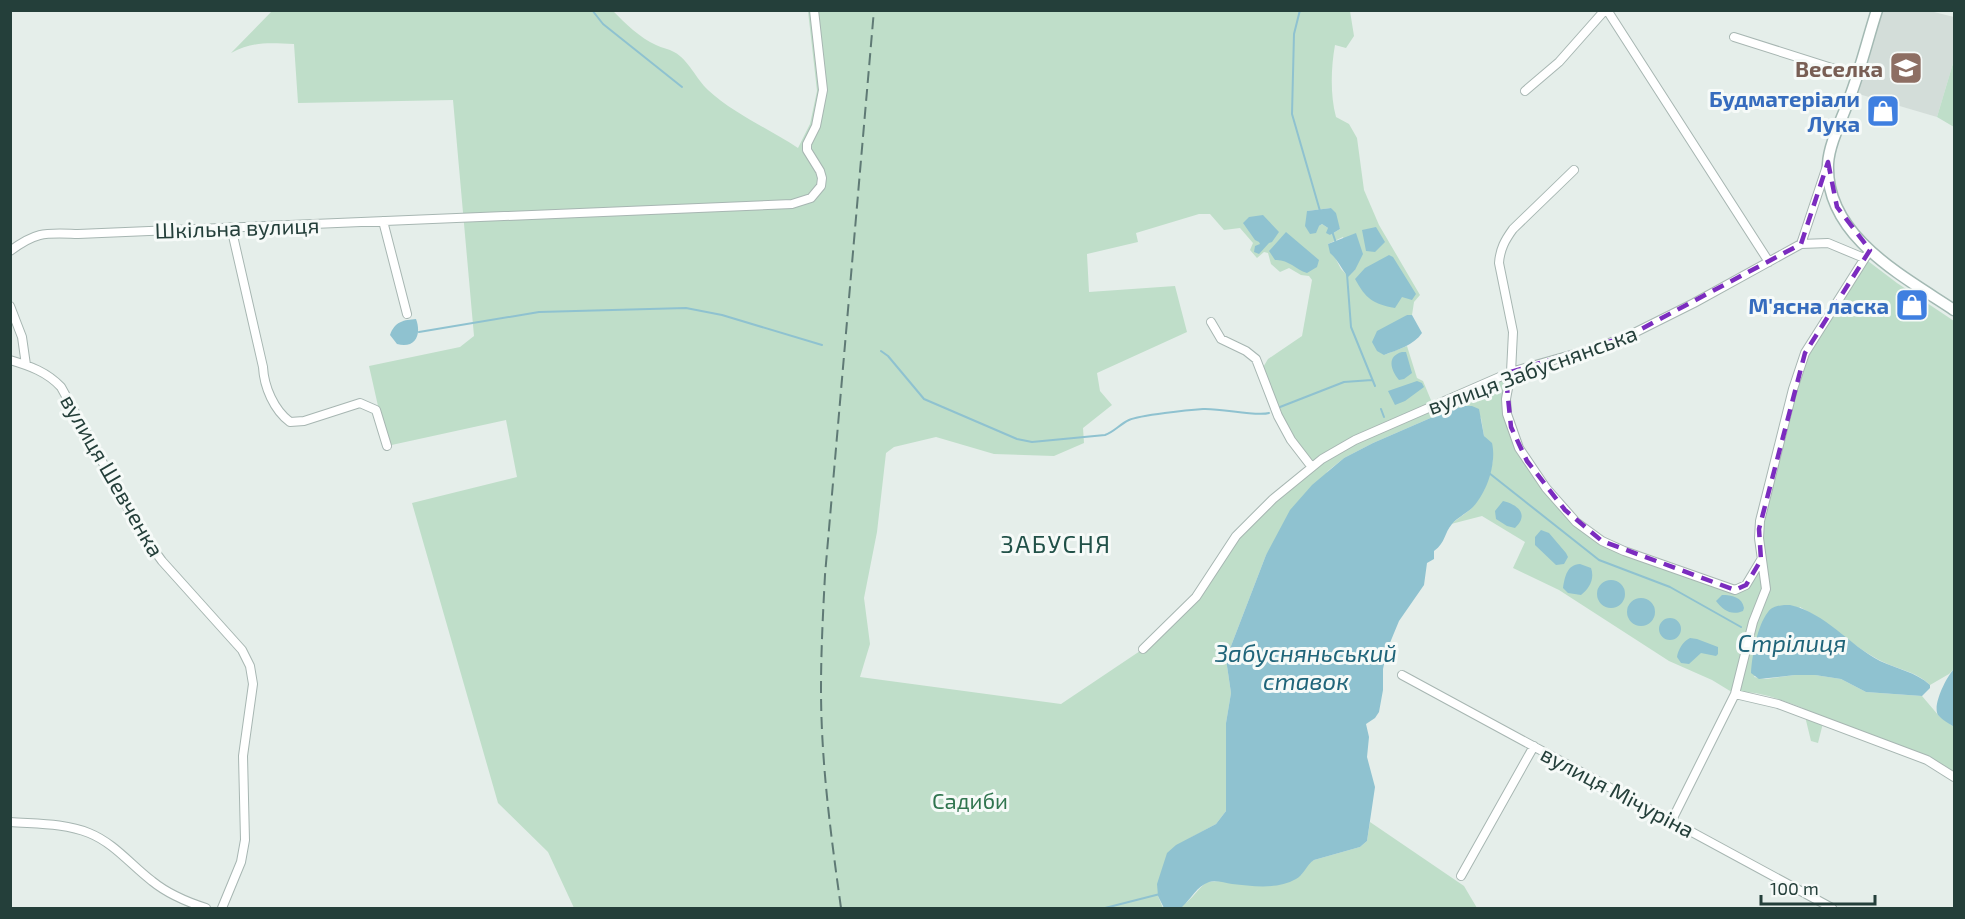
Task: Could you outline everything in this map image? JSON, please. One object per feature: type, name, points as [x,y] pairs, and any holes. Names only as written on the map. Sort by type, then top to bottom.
[{"type":"main road","points":[[1877,10],[1828,162],[1830,186],[1837,207],[1867,254],[1954,310]]},
{"type":"street","name":"Шкільна вулиця","points":[[10,251],[26,240],[43,233],[78,234],[792,204],[811,198],[821,186],[822,178],[807,150],[807,144],[816,126],[823,90],[814,10]]},
{"type":"street","points":[[1526,91],[1559,62],[1606,10],[1769,262]]},
{"type":"street","points":[[1734,38],[1857,76]]},
{"type":"street","points":[[1672,820],[1734,694],[1753,622],[1766,589],[1761,560],[1760,521],[1797,375],[1810,342],[1867,254],[1828,243],[1802,244],[1828,162]]},
{"type":"street","points":[[1574,171],[1532,208],[1512,229],[1502,246],[1499,263],[1513,332],[1506,407],[1519,448],[1555,500],[1575,522],[1614,547],[1736,591],[1746,585],[1761,560]]},
{"type":"street","points":[[383,221],[407,314]]},
{"type":"street","points":[[231,228],[263,367],[263,381],[280,414],[290,422],[304,421],[360,403],[376,410],[387,446]]},
{"type":"street","name":"вулиця Забуснянська","points":[[1143,649],[1196,597],[1236,536],[1273,499],[1311,466],[1355,440],[1511,372],[1599,347],[1628,336],[1802,244]]},
{"type":"street","points":[[10,306],[22,338],[26,365]]},
{"type":"street","points":[[1211,322],[1221,339],[1246,351],[1256,359],[1278,416],[1291,440],[1311,466]]},
{"type":"street","name":"вулиця Шевченка","points":[[10,360],[46,374],[61,387],[141,532],[162,561],[242,650],[250,666],[253,684],[243,756],[244,852],[222,909]]},
{"type":"street","name":"вулиця Мічуріна","points":[[1402,675],[1832,909]]},
{"type":"street","points":[[1734,694],[1778,704],[1927,760],[1954,777]]},
{"type":"street","points":[[1461,876],[1534,746]]},
{"type":"street","points":[[10,822],[51,825],[90,833],[112,846],[154,882],[181,899],[206,909]]},
{"type":"highlighted area","points":[[1828,162],[1837,207],[1870,250],[1805,353],[1759,529],[1761,560],[1746,585],[1735,590],[1602,541],[1565,510],[1527,461],[1511,427],[1507,388],[1511,372],[1628,336],[1801,244]]},
{"type":"shaded area","name":"Веселка","points":[[1877,11],[1930,11],[1954,17],[1954,60],[1937,117],[1852,92]]},
{"type":"green space","name":"Садиби","points":[[272,11],[613,11],[644,38],[679,55],[704,86],[718,99],[798,148],[810,124],[817,91],[808,11],[1350,11],[1354,36],[1346,48],[1335,45],[1332,90],[1336,117],[1349,124],[1357,138],[1364,190],[1379,225],[1420,295],[1414,302],[1412,315],[1407,315],[1384,355],[1407,346],[1417,378],[1423,381],[1433,405],[1511,372],[1507,388],[1514,437],[1565,510],[1602,541],[1741,589],[1761,560],[1759,538],[1805,353],[1864,258],[1954,321],[1954,669],[1930,685],[1919,676],[1869,654],[1800,607],[1754,677],[1766,679],[1815,675],[1841,679],[1866,692],[1922,696],[1939,716],[1954,727],[1954,774],[1824,719],[1818,743],[1811,741],[1803,708],[1750,692],[1735,694],[1712,680],[1669,661],[1559,590],[1513,568],[1525,542],[1482,516],[1451,524],[1471,509],[1484,490],[1493,460],[1484,436],[1481,418],[1464,406],[1442,413],[1344,458],[1328,471],[1266,555],[1226,659],[1231,693],[1226,723],[1226,811],[1216,824],[1190,838],[1158,896],[1163,908],[574,908],[548,852],[498,803],[412,503],[517,477],[506,420],[387,446],[369,366],[460,347],[474,336],[453,100],[298,103],[294,44],[254,45],[231,53]],"holes":[[[1331,208],[1340,229],[1330,235],[1328,228],[1322,224],[1319,226],[1307,211]],[[1199,214],[1210,214],[1224,230],[1240,228],[1253,243],[1250,250],[1257,258],[1264,252],[1268,253],[1271,264],[1280,272],[1289,268],[1301,275],[1309,276],[1312,280],[1302,336],[1268,359],[1262,369],[1295,447],[1311,467],[1236,536],[1196,597],[1143,649],[1061,704],[860,677],[870,644],[864,598],[877,532],[886,453],[894,447],[936,437],[994,454],[1054,456],[1084,443],[1083,428],[1112,405],[1100,391],[1097,373],[1187,332],[1175,286],[1089,292],[1087,254],[1138,242],[1136,233]],[[1343,237],[1355,270],[1348,276],[1341,269],[1328,244]]]},
{"type":"green space","points":[[1954,60],[1954,127],[1937,117]]},
{"type":"green space","points":[[1370,822],[1464,886],[1477,908],[1176,908],[1185,904],[1207,882],[1301,875],[1308,863],[1314,860],[1360,847],[1367,841]]},
{"type":"water","points":[[1331,208],[1336,213],[1340,229],[1330,235],[1326,233],[1328,228],[1322,224],[1316,233],[1310,234],[1305,226],[1307,211]]},
{"type":"water","points":[[1263,215],[1279,232],[1259,254],[1254,252],[1259,242],[1243,223],[1249,217]]},
{"type":"water","points":[[1376,227],[1385,242],[1375,252],[1366,251],[1362,230]]},
{"type":"water","points":[[1286,232],[1319,260],[1317,267],[1307,273],[1288,263],[1275,260],[1269,251]]},
{"type":"water","points":[[1356,233],[1363,254],[1355,270],[1348,277],[1330,253],[1328,244]]},
{"type":"water","points":[[1389,255],[1393,257],[1416,294],[1412,300],[1402,297],[1395,308],[1371,300],[1355,279],[1365,268]]},
{"type":"water","points":[[1407,315],[1412,315],[1422,333],[1419,337],[1405,347],[1384,355],[1377,351],[1372,342],[1377,331]]},
{"type":"water","points":[[416,319],[418,330],[413,343],[397,344],[390,335],[394,327],[404,321]]},
{"type":"water","points":[[1402,352],[1406,352],[1412,373],[1399,380],[1392,367],[1392,360]]},
{"type":"water","points":[[1417,381],[1424,387],[1405,401],[1395,405],[1388,391]]},
{"type":"water","name":"Забусняньський ставок","points":[[1464,406],[1479,409],[1484,436],[1492,443],[1492,469],[1481,496],[1471,509],[1452,524],[1441,544],[1434,551],[1434,559],[1427,563],[1424,585],[1399,621],[1387,650],[1379,712],[1366,724],[1369,737],[1367,757],[1375,787],[1367,841],[1360,847],[1314,860],[1299,877],[1281,885],[1209,882],[1182,907],[1164,908],[1158,896],[1157,884],[1167,853],[1176,845],[1216,824],[1226,811],[1226,723],[1231,693],[1226,659],[1266,555],[1290,510],[1312,485],[1344,458],[1442,413]]},
{"type":"water","points":[[1503,501],[1514,505],[1522,515],[1515,528],[1496,519],[1495,511]]},
{"type":"water","points":[[1541,530],[1549,533],[1566,553],[1568,557],[1564,564],[1556,565],[1535,545],[1535,537]]},
{"type":"water","points":[[1580,564],[1591,568],[1591,583],[1581,595],[1568,593],[1563,588],[1566,575],[1572,566]]},
{"type":"water","points":[[1611,580],[1621,584],[1625,594],[1621,604],[1611,608],[1601,604],[1597,594],[1601,584]]},
{"type":"water","points":[[1722,595],[1739,599],[1743,604],[1743,611],[1735,613],[1724,609],[1716,601]]},
{"type":"water","points":[[1641,598],[1651,602],[1655,612],[1651,622],[1641,626],[1631,622],[1627,612],[1631,602]]},
{"type":"water","name":"Стрілиця","points":[[1790,605],[1815,615],[1880,661],[1919,677],[1930,685],[1930,688],[1922,696],[1866,692],[1841,679],[1815,675],[1759,679],[1751,673],[1761,625],[1773,608]]},
{"type":"water","points":[[1666,618],[1674,618],[1681,625],[1681,633],[1674,640],[1666,640],[1659,633],[1659,625]]},
{"type":"water","points":[[1690,638],[1718,647],[1718,654],[1716,656],[1701,653],[1689,664],[1681,663],[1677,657],[1678,652],[1683,643]]},
{"type":"water","points":[[1954,669],[1954,727],[1938,715],[1937,705],[1941,691]]},
{"type":"waterway","points":[[592,10],[603,24],[682,87]]},
{"type":"waterway","points":[[1300,10],[1294,34],[1292,114],[1320,211]]},
{"type":"waterway","points":[[1332,231],[1336,243]]},
{"type":"waterway","points":[[1347,274],[1351,327],[1375,386]]},
{"type":"waterway","points":[[419,332],[539,312],[686,308],[722,315],[822,345]]},
{"type":"waterway","points":[[881,351],[888,356],[924,399],[1017,439],[1032,442],[1105,435],[1129,420],[1165,413],[1203,409],[1269,413]]},
{"type":"waterway","points":[[1280,407],[1344,382],[1372,380]]},
{"type":"waterway","points":[[1381,409],[1384,417]]},
{"type":"waterway","points":[[1489,473],[1599,560],[1670,587],[1741,627]]},
{"type":"waterway","points":[[1105,908],[1160,894]]},
{"type":"railway","points":[[841,908],[830,827],[823,744],[822,632],[874,10]]},
{"type":"place","name":"Веселка","points":[[1906,68]]},
{"type":"place","name":"Будматеріали Лука","points":[[1883,111]]},
{"type":"place","name":"М'ясна ласка","points":[[1912,305]]},
{"type":"district","name":"ЗАБУСНЯ","points":[[1056,543]]}]
